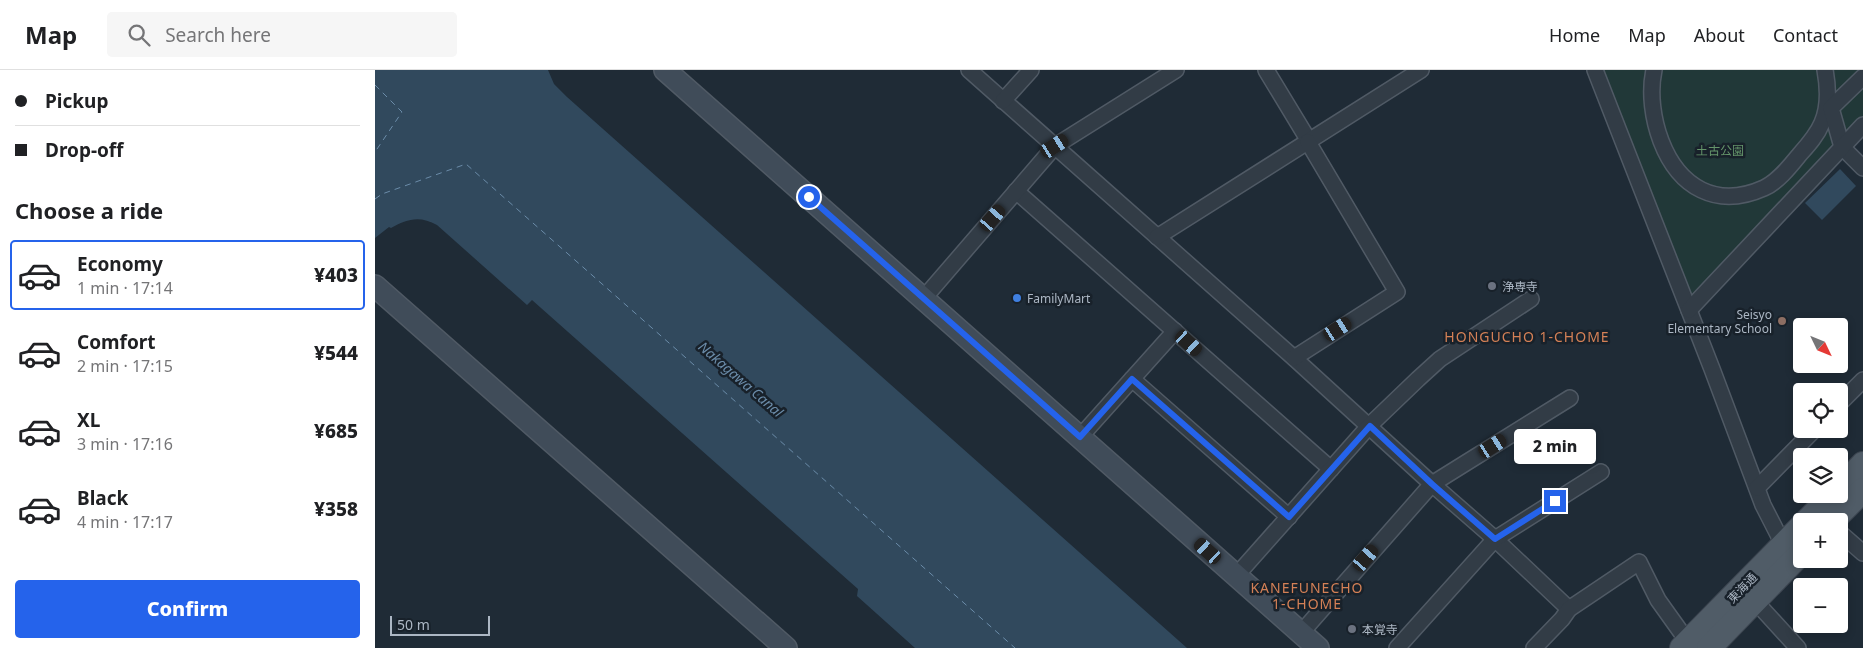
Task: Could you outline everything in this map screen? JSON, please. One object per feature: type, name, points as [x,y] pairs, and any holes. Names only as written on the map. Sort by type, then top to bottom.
[{"type":"main road","points":[[1848,480],[1863,464]]},
{"type":"main road","points":[[1828,513],[1863,490]]},
{"type":"main road","points":[[1693,646],[1755,601],[1792,554]]},
{"type":"main road","name":"東海通","points":[[1693,646],[1792,554]]},
{"type":"street","points":[[665,70],[1318,648]]},
{"type":"street","points":[[969,70],[1370,426],[1569,609]]},
{"type":"street","points":[[1003,100],[1031,70]]},
{"type":"street","points":[[924,298],[1055,146],[1176,70]]},
{"type":"street","points":[[1266,70],[1397,292],[1294,358]]},
{"type":"street","points":[[1157,237],[1421,70]]},
{"type":"street","points":[[1595,70],[1763,505],[1792,554]]},
{"type":"street","points":[[1654,70],[1652,79],[1653,106],[1657,130],[1663,148],[1673,166],[1698,189],[1714,196],[1728,197],[1765,188],[1794,162],[1813,140],[1828,108],[1863,77]]},
{"type":"street","points":[[1825,70],[1828,108],[1842,147],[1863,168]]},
{"type":"street","points":[[1689,310],[1863,125]]},
{"type":"street","points":[[1017,191],[1331,469]]},
{"type":"street","points":[[375,286],[786,648]]},
{"type":"street","points":[[1236,576],[1370,426],[1418,379],[1440,359],[1531,300]]},
{"type":"street","points":[[1080,437],[1175,330]]},
{"type":"street","points":[[1132,379],[1289,517]]},
{"type":"street","points":[[1848,395],[1863,380]]},
{"type":"street","points":[[1301,633],[1432,484],[1570,398]]},
{"type":"street","points":[[1757,488],[1806,438]]},
{"type":"street","points":[[1397,648],[1495,539],[1601,472]]},
{"type":"street","points":[[1848,540],[1863,553]]},
{"type":"street","points":[[1534,648],[1569,609],[1639,562],[1658,600],[1693,646]]},
{"type":"street","points":[[1755,601],[1798,648]]},
{"type":"green space","name":"土古公園","points":[[1602,70],[1863,70],[1863,117],[1691,295]]},
{"type":"water","name":"Nakagawa Canal","points":[[375,70],[548,70],[554,84],[567,97],[1187,648],[915,648],[857,596],[858,589],[532,300],[527,305],[437,225],[425,220],[408,220],[391,228],[389,227],[375,238]]},
{"type":"water","points":[[1840,169],[1856,186],[1822,220],[1805,203]]},
{"type":"ferry route","points":[[375,85],[402,112],[375,152]]},
{"type":"ferry route","points":[[375,199],[382,194],[466,164],[1015,648]]},
{"type":"place","name":"浄専寺","points":[[1492,286]]},
{"type":"place","name":"FamilyMart","points":[[1017,298]]},
{"type":"place","name":"Seisyo Elementary School","points":[[1782,321]]},
{"type":"place","name":"本覚寺","points":[[1352,629]]},
{"type":"district","name":"HONGUCHO 1-CHOME","points":[[1527,336]]},
{"type":"district","name":"KANEFUNECHO 1-CHOME","points":[[1307,596]]},
{"type":"route","points":[[809,197],[1080,437],[1132,379],[1289,517],[1370,426],[1495,539],[1555,501]]}]
